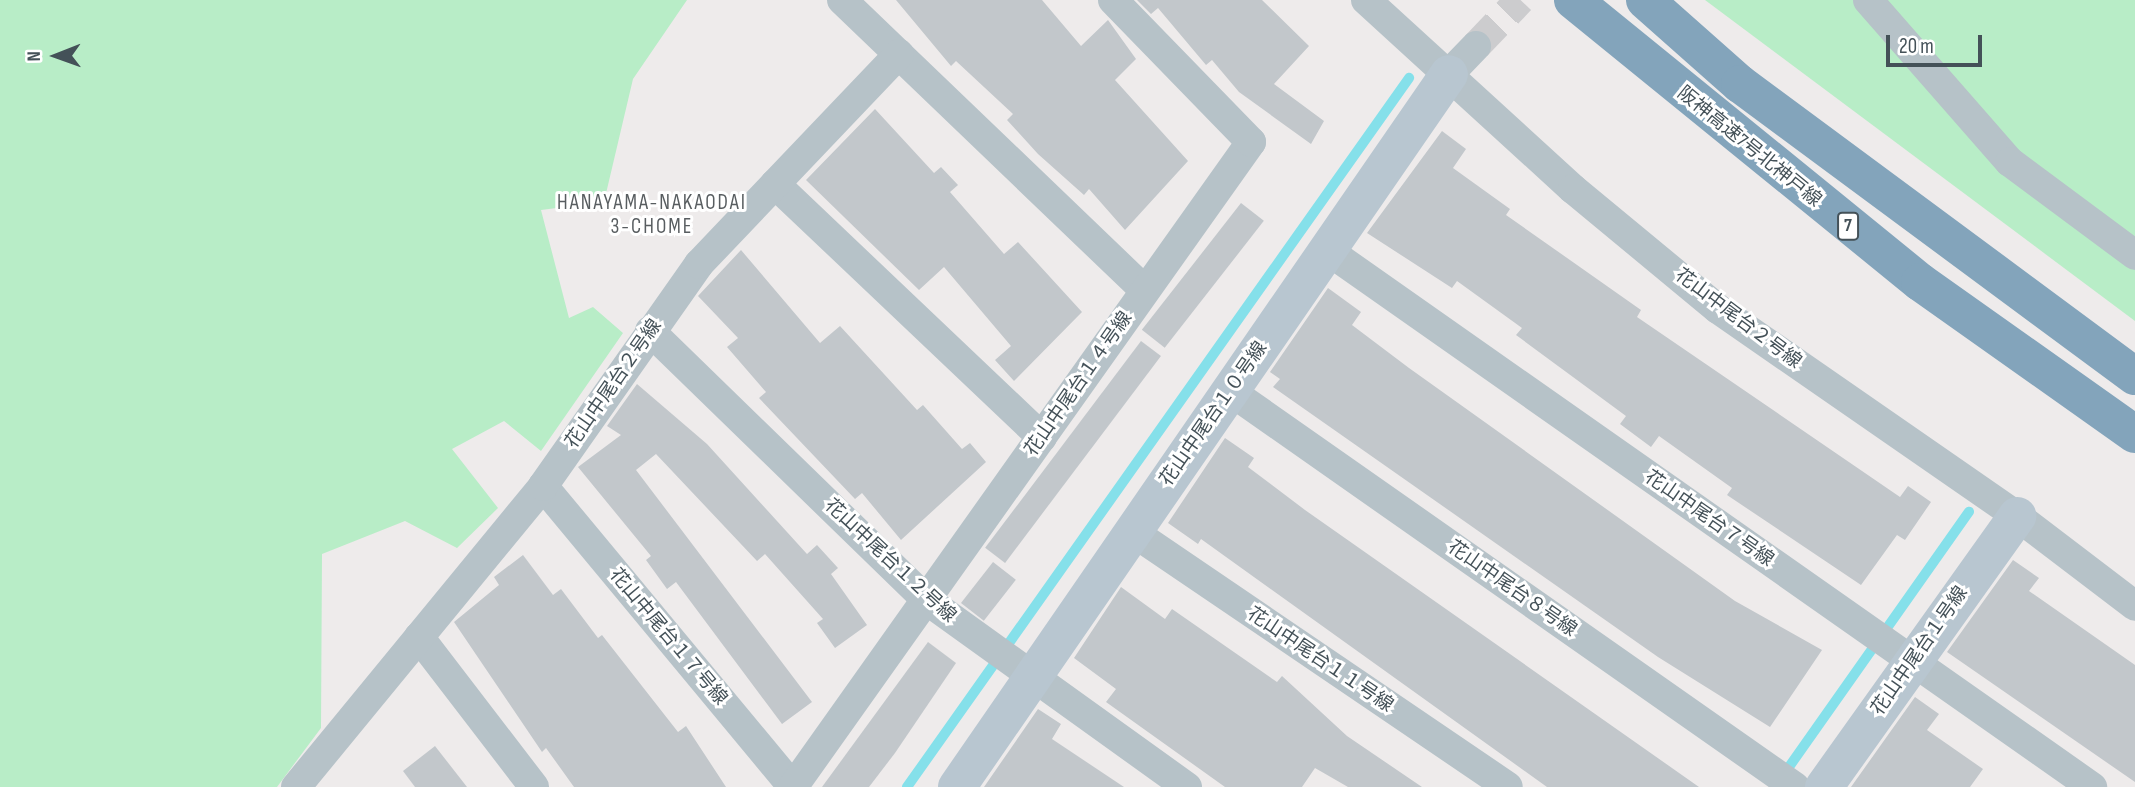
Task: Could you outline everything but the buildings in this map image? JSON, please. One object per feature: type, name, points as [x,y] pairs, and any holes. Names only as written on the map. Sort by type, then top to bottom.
[{"type":"highway","name":"阪神高速7号北神戸線","points":[[1573,0],[1920,282],[2135,434]]},
{"type":"highway","points":[[1645,0],[1741,84],[2135,376]]},
{"type":"street","points":[[842,0],[1144,290]]},
{"type":"street","name":"花山中尾台１４号線","points":[[793,787],[928,601],[1144,290],[1251,142],[1113,0]]},
{"type":"street","name":"花山中尾台２号線","points":[[1367,0],[1573,189],[1718,309],[2017,516],[2135,606]]},
{"type":"street","points":[[1868,0],[2010,162],[2135,255]]},
{"type":"street","name":"花山中尾台１０号線","points":[[957,787],[1026,673],[1133,532],[1449,74],[1476,46]]},
{"type":"street","name":"花山中尾台２号線","points":[[296,787],[543,486],[699,264],[898,54]]},
{"type":"street","points":[[775,184],[1042,438]]},
{"type":"street","name":"花山中尾台７号線","points":[[1327,250],[2092,787]]},
{"type":"street","name":"花山中尾台１２号線","points":[[650,331],[928,601],[1187,787]]},
{"type":"street","name":"花山中尾台８号線","points":[[1230,391],[1795,787]]},
{"type":"street","name":"花山中尾台１７号線","points":[[543,486],[793,787]]},
{"type":"street","name":"花山中尾台１号線","points":[[1824,787],[1905,656],[2017,516]]},
{"type":"street","name":"花山中尾台１１号線","points":[[1133,532],[1508,787]]},
{"type":"street","points":[[419,637],[534,787]]},
{"type":"green space","points":[[0,0],[687,0],[633,79],[604,202],[541,210],[569,318],[593,307],[623,333],[541,451],[504,421],[452,449],[498,508],[457,548],[405,521],[322,554],[321,728],[277,787],[0,787]]},
{"type":"green space","points":[[1705,0],[2135,0],[2135,321]]},
{"type":"waterway","points":[[907,787],[1409,78]]},
{"type":"waterway","points":[[1784,774],[1969,512]]},
{"type":"tunnel","points":[[1476,46],[1520,0]]},
{"type":"district","name":"HANAYAMA-NAKAODAI 3-CHOME","points":[[652,215]]}]
